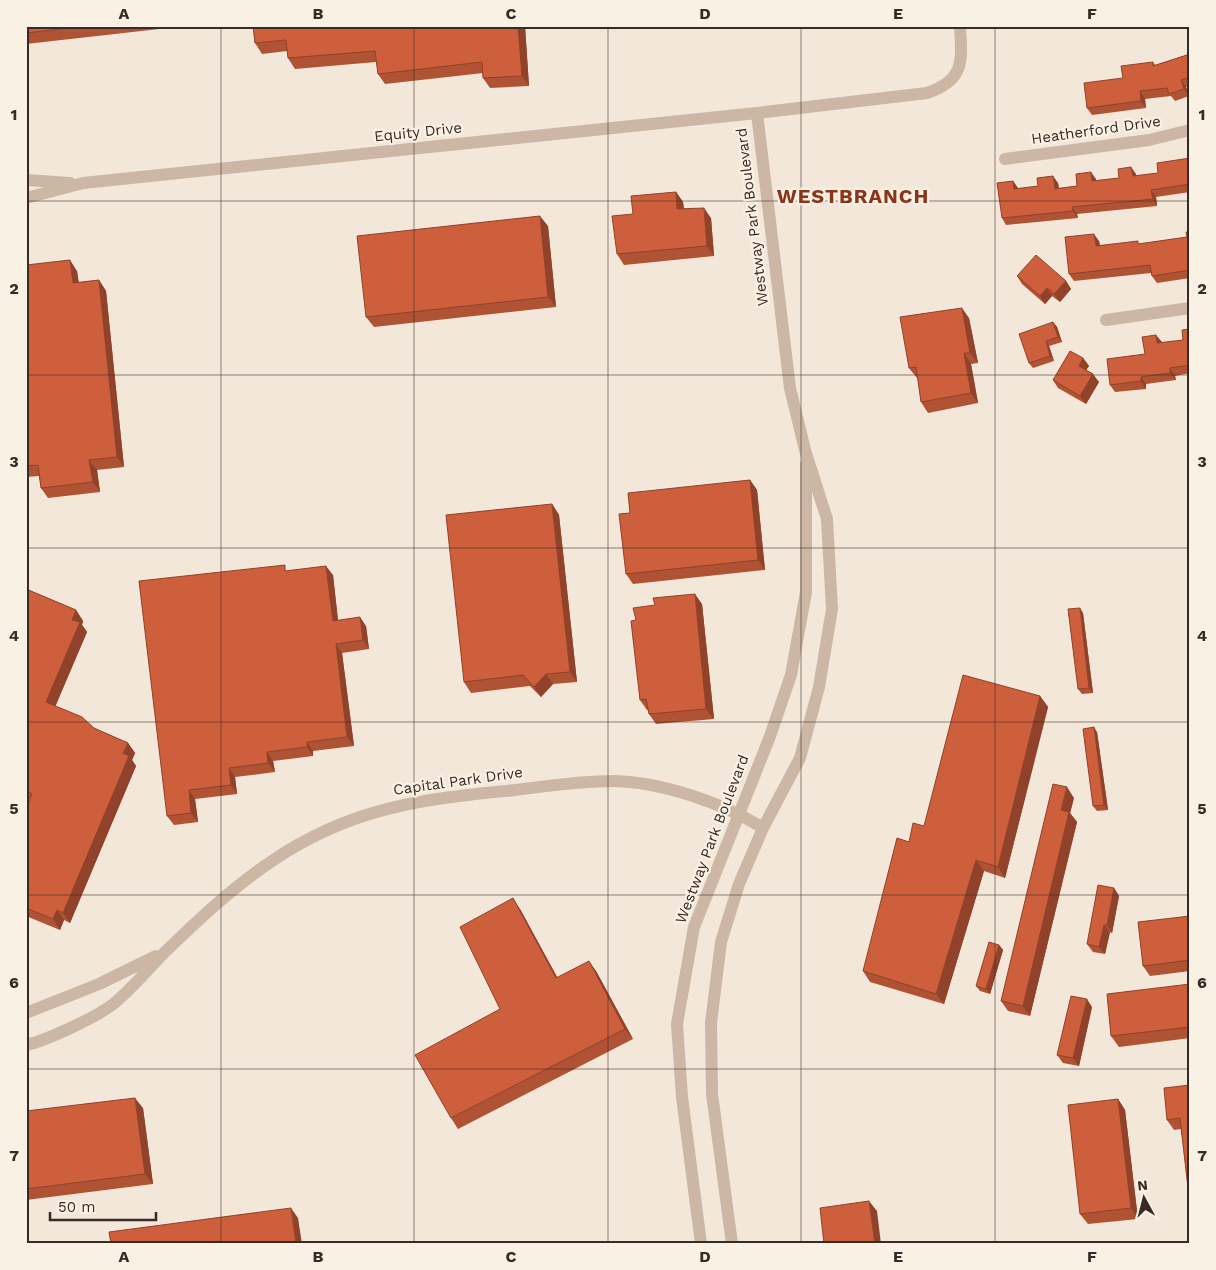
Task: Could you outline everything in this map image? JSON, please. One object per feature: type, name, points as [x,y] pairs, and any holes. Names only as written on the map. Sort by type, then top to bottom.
[{"type":"street","name":"Westway Park Boulevard","points":[[732,1244],[712,1094],[711,1023],[721,942],[739,884],[762,828],[800,758],[819,687],[832,609],[827,519],[805,450],[790,388],[757,113],[927,93],[941,88],[959,71],[962,54],[960,26]]},
{"type":"street","name":"Equity Drive","points":[[26,198],[83,183],[757,113]]},
{"type":"street","name":"Heatherford Drive","points":[[1005,159],[1149,140],[1190,130]]},
{"type":"street","name":"Equity Drive","points":[[26,180],[83,183]]},
{"type":"street","points":[[1106,320],[1190,308]]},
{"type":"street","name":"Westway Park Boulevard","points":[[701,1244],[682,1097],[678,1024],[694,927],[769,739],[791,675],[806,592],[805,450]]},
{"type":"street","name":"Capital Park Drive","points":[[26,1046],[44,1041],[112,1005],[213,907],[272,860],[342,822],[381,809],[432,798],[615,781],[655,787],[738,813],[762,828]]},
{"type":"street","name":"Capital Park Drive","points":[[26,1013],[99,984],[165,952]]},
{"type":"building","points":[[26,26],[86,26],[26,33]]},
{"type":"building","points":[[253,26],[518,26],[522,76],[483,78],[482,62],[378,74],[375,51],[288,58],[286,40],[255,43]]},
{"type":"building","points":[[1190,54],[1190,77],[1181,80],[1184,89],[1169,94],[1167,88],[1140,91],[1141,101],[1087,108],[1084,83],[1123,78],[1121,66],[1153,62],[1153,66]]},
{"type":"building","points":[[1190,158],[1190,184],[1151,190],[1153,199],[1072,207],[1073,211],[1002,218],[997,183],[1013,181],[1014,189],[1038,186],[1037,178],[1053,176],[1055,189],[1077,186],[1076,174],[1091,172],[1092,181],[1119,178],[1118,169],[1131,167],[1133,176],[1158,173],[1157,163]]},
{"type":"building","points":[[676,192],[677,209],[704,208],[707,246],[617,254],[612,216],[633,214],[631,196]]},
{"type":"building","points":[[540,216],[548,297],[366,317],[357,236]]},
{"type":"building","points":[[1186,232],[1190,232],[1190,270],[1152,276],[1150,265],[1069,274],[1065,237],[1094,234],[1096,246],[1138,241],[1138,244],[1187,237]]},
{"type":"building","points":[[1036,255],[1066,281],[1054,294],[1047,288],[1040,296],[1017,276]]},
{"type":"building","points":[[70,260],[73,283],[99,280],[117,457],[89,460],[93,482],[41,488],[38,465],[26,466],[26,265]]},
{"type":"building","points":[[962,308],[970,353],[964,353],[971,393],[921,402],[916,367],[909,368],[900,317]]},
{"type":"building","points":[[1053,322],[1058,337],[1046,341],[1050,356],[1029,363],[1019,334]]},
{"type":"building","points":[[1190,329],[1190,365],[1170,368],[1170,373],[1141,377],[1141,381],[1110,385],[1107,359],[1145,354],[1142,337],[1156,335],[1157,343],[1183,340],[1182,330]]},
{"type":"building","points":[[1070,351],[1083,358],[1079,366],[1093,374],[1080,396],[1053,380]]},
{"type":"building","points":[[750,480],[758,560],[626,574],[619,514],[630,513],[628,493]]},
{"type":"building","points":[[552,504],[570,672],[546,674],[534,687],[523,675],[464,682],[446,515]]},
{"type":"building","points":[[285,565],[285,571],[326,566],[333,621],[360,617],[363,640],[336,644],[347,737],[307,742],[307,747],[267,752],[268,763],[229,768],[231,785],[189,790],[191,813],[167,816],[139,581]]},
{"type":"building","points":[[26,589],[76,610],[72,620],[80,622],[46,702],[82,717],[94,728],[128,743],[123,753],[129,756],[63,913],[57,910],[53,919],[26,908],[26,809],[32,794],[26,791]]},
{"type":"building","points":[[695,594],[706,709],[649,714],[646,699],[640,700],[631,621],[636,620],[633,608],[655,605],[653,598]]},
{"type":"building","points":[[1080,608],[1089,688],[1078,689],[1068,609]]},
{"type":"building","points":[[963,675],[1040,696],[998,867],[976,860],[936,994],[863,971],[897,838],[909,842],[913,823],[924,826]]},
{"type":"building","points":[[1094,727],[1104,805],[1093,806],[1083,729]]},
{"type":"building","points":[[1053,784],[1067,787],[1061,810],[1069,812],[1023,1006],[1001,1001]]},
{"type":"building","points":[[1098,885],[1114,888],[1107,925],[1104,925],[1099,947],[1087,944]]},
{"type":"building","points":[[513,898],[556,978],[589,961],[625,1029],[451,1118],[415,1055],[500,1009],[460,927]]},
{"type":"building","points":[[1190,916],[1190,960],[1143,966],[1138,922]]},
{"type":"building","points":[[989,942],[999,945],[986,989],[976,986]]},
{"type":"building","points":[[1190,984],[1190,1027],[1111,1036],[1107,994]]},
{"type":"building","points":[[1071,996],[1087,999],[1073,1058],[1057,1055]]},
{"type":"building","points":[[1190,1085],[1190,1188],[1188,1188],[1180,1118],[1167,1120],[1164,1088]]},
{"type":"building","points":[[135,1098],[145,1174],[26,1189],[26,1111]]},
{"type":"building","points":[[1118,1099],[1131,1208],[1080,1214],[1068,1105]]},
{"type":"building","points":[[869,1201],[875,1244],[824,1244],[820,1208]]},
{"type":"building","points":[[291,1208],[296,1244],[111,1244],[109,1232]]},
{"type":"district","name":"WESTBRANCH","points":[[853,196]]}]
